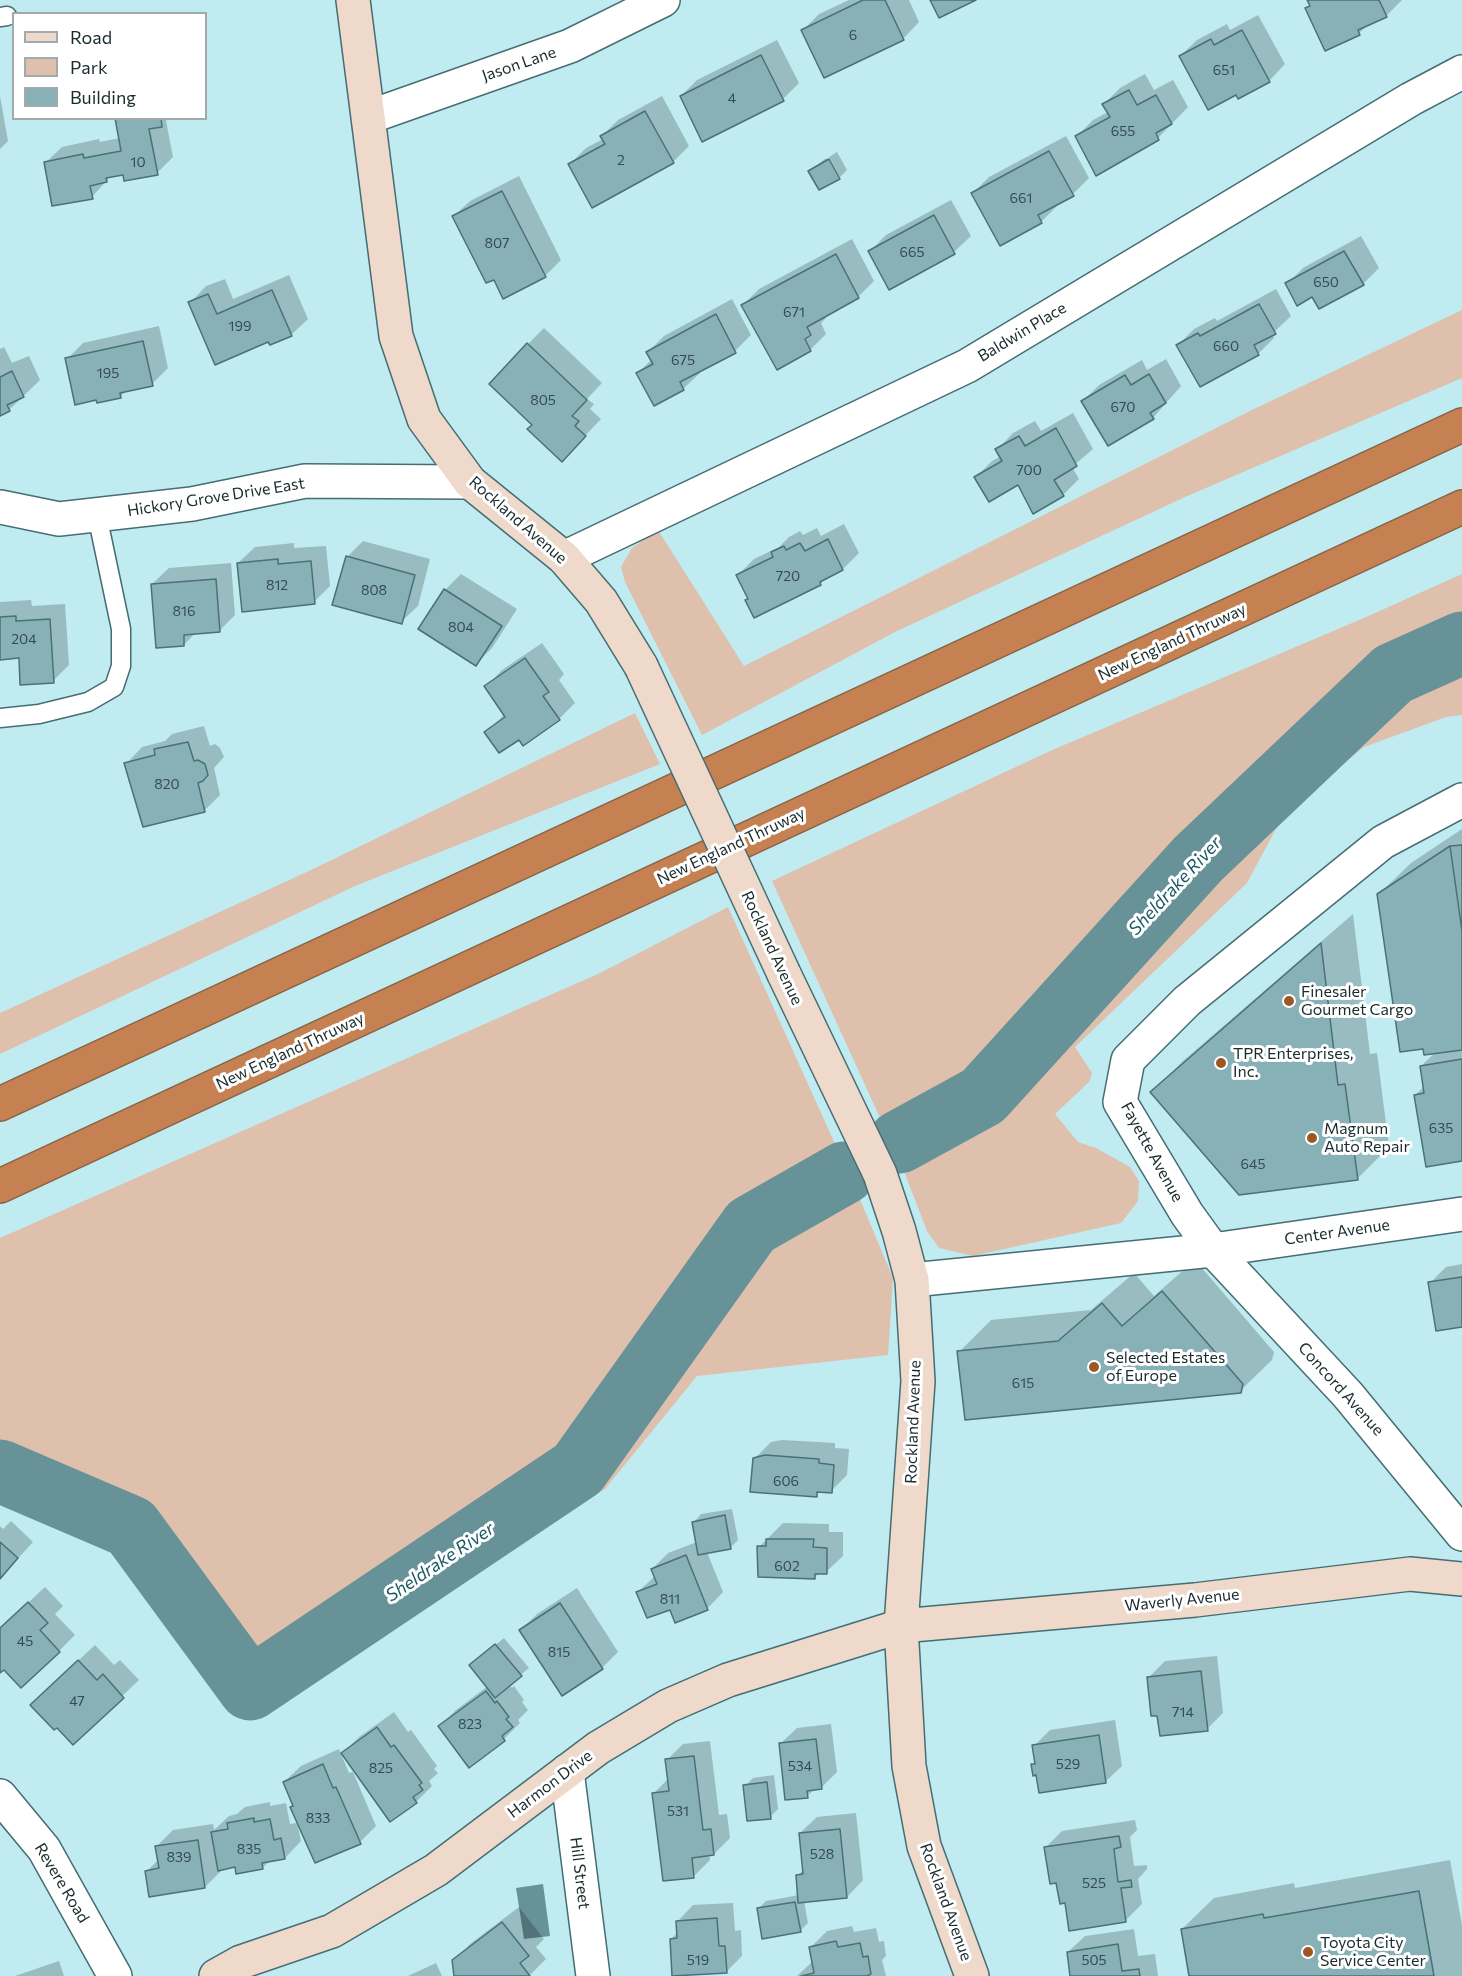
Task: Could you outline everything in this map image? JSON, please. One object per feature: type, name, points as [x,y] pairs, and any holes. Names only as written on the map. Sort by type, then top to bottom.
[{"type":"highway","points":[[0,1104],[1462,425]]},
{"type":"highway","name":"New England Thruway","points":[[0,1186],[1462,507]]},
{"type":"street","name":"Rockland Avenue","points":[[353,0],[396,336],[424,419],[470,482],[564,558],[601,601],[641,666],[880,1174],[899,1231],[912,1280],[918,1381],[901,1626],[909,1766],[924,1846],[972,1976]]},
{"type":"street","name":"Jason Lane","points":[[369,117],[570,46],[663,0]]},
{"type":"street","name":"Baldwin Place","points":[[564,558],[967,366],[1411,99],[1462,72]]},
{"type":"street","name":"Hickory Grove Drive East","points":[[0,507],[59,519],[192,504],[305,482],[470,482]]},
{"type":"street","name":"Fayette Avenue","points":[[1213,1250],[1187,1214],[1120,1102],[1128,1060],[1187,1000],[1383,842],[1462,800]]},
{"type":"street","name":"Center Avenue","points":[[1213,1250],[1462,1214]]},
{"type":"street","points":[[912,1280],[1213,1250]]},
{"type":"street","name":"Concord Avenue","points":[[1213,1250],[1348,1395],[1462,1534]]},
{"type":"street","name":"Waverly Avenue","points":[[901,1626],[1195,1600],[1410,1574],[1462,1579]]},
{"type":"street","name":"Harmon Drive","points":[[216,1976],[241,1962],[332,1931],[436,1870],[598,1748],[668,1707],[728,1680],[901,1626]]},
{"type":"street","name":"Hill Street","points":[[567,1771],[593,1976]]},
{"type":"street","name":"Revere Road","points":[[0,1796],[44,1849],[115,1976]]},
{"type":"lane","points":[[0,718],[39,714],[88,702],[114,687],[121,666],[121,629],[97,515]]},
{"type":"green space","points":[[1462,310],[1462,378],[1185,497],[895,632],[702,735],[625,582],[621,567],[632,548],[658,530],[744,666],[1252,410]]},
{"type":"green space","points":[[1462,574],[1462,715],[1446,717],[1364,747],[1286,810],[1247,883],[1075,1047],[1092,1073],[1089,1082],[1055,1114],[1078,1142],[1096,1148],[1130,1167],[1139,1181],[1138,1201],[1121,1223],[973,1256],[939,1248],[927,1231],[902,1166],[772,881],[1050,751]]},
{"type":"green space","points":[[635,713],[660,764],[355,886],[0,1054],[0,1013],[311,870]]},
{"type":"green space","points":[[728,907],[859,1197],[893,1278],[888,1355],[697,1376],[605,1489],[242,1715],[93,1525],[82,1531],[0,1489],[0,1238],[600,973]]},
{"type":"water","points":[[543,1884],[550,1936],[524,1939],[516,1888]]},
{"type":"building","points":[[863,0],[885,0],[904,40],[824,78],[801,30]]},
{"type":"building","points":[[930,0],[976,0],[939,18]]},
{"type":"building","points":[[1307,0],[1379,0],[1387,17],[1358,30],[1360,35],[1325,51],[1305,8],[1310,6]]},
{"type":"building","points":[[1242,30],[1270,82],[1238,99],[1236,95],[1208,110],[1179,56],[1211,39],[1214,45]]},
{"type":"building","points":[[761,55],[784,101],[702,142],[680,96]]},
{"type":"building","points":[[1129,90],[1137,105],[1156,95],[1172,124],[1156,133],[1159,140],[1096,176],[1075,136],[1110,117],[1102,104]]},
{"type":"building","points":[[645,111],[674,163],[592,208],[568,164],[605,144],[600,136]]},
{"type":"building","points":[[115,120],[161,120],[162,127],[149,129],[158,175],[124,181],[123,175],[106,178],[107,182],[90,186],[93,199],[52,206],[44,162],[83,154],[84,158],[121,151]]},
{"type":"building","points":[[1049,151],[1074,196],[1038,215],[1042,223],[1000,246],[971,193]]},
{"type":"building","points":[[829,159],[840,179],[819,190],[808,171]]},
{"type":"building","points":[[502,191],[546,277],[503,299],[494,280],[486,283],[452,216]]},
{"type":"building","points":[[934,215],[955,254],[889,290],[868,251]]},
{"type":"building","points":[[1344,251],[1364,285],[1319,309],[1312,297],[1297,306],[1285,283]]},
{"type":"building","points":[[836,254],[859,298],[807,327],[811,335],[805,339],[811,351],[777,370],[741,305]]},
{"type":"building","points":[[272,290],[292,336],[270,345],[268,342],[215,365],[188,302],[208,294],[217,314]]},
{"type":"building","points":[[1259,304],[1276,334],[1254,345],[1259,355],[1200,387],[1176,345],[1198,333],[1200,336]]},
{"type":"building","points":[[716,314],[736,353],[680,382],[684,390],[654,406],[636,373],[653,364],[646,352]]},
{"type":"building","points":[[143,341],[153,386],[120,393],[121,398],[75,405],[65,358]]},
{"type":"building","points":[[527,343],[587,400],[572,416],[579,421],[575,426],[586,436],[562,462],[527,429],[532,425],[489,384]]},
{"type":"building","points":[[12,371],[24,397],[7,405],[10,411],[0,416],[0,377]]},
{"type":"building","points":[[1149,374],[1166,403],[1150,413],[1154,419],[1108,446],[1081,401],[1125,375],[1131,385]]},
{"type":"building","points":[[1056,428],[1077,466],[1054,480],[1064,496],[1033,514],[1018,485],[989,502],[974,477],[1002,461],[995,449],[1019,436],[1025,446]]},
{"type":"building","points":[[828,539],[843,570],[820,582],[821,585],[754,618],[745,600],[748,599],[736,575],[773,557],[771,552],[784,546],[786,550],[800,543],[805,551]]},
{"type":"building","points":[[346,556],[415,575],[402,624],[332,605]]},
{"type":"building","points":[[278,559],[278,564],[311,561],[315,604],[242,612],[237,563]]},
{"type":"building","points":[[216,579],[220,632],[184,635],[184,646],[156,648],[151,584]]},
{"type":"building","points":[[444,589],[502,626],[476,666],[418,629]]},
{"type":"building","points":[[16,616],[16,621],[50,619],[54,683],[20,685],[19,658],[0,660],[0,617]]},
{"type":"building","points":[[525,658],[549,692],[543,696],[560,720],[523,746],[519,740],[499,753],[484,732],[505,717],[484,686]]},
{"type":"building","points":[[188,742],[194,761],[198,760],[205,764],[208,775],[198,783],[205,812],[143,827],[124,763],[155,755],[154,749]]},
{"type":"building","points":[[1462,845],[1462,931],[1450,846]]},
{"type":"building","points":[[1450,846],[1462,931],[1462,1050],[1424,1055],[1423,1049],[1400,1052],[1377,894]]},
{"type":"building","points":[[1321,943],[1338,1085],[1345,1084],[1358,1180],[1239,1195],[1150,1092]]},
{"type":"building","points":[[1462,1059],[1462,1161],[1426,1167],[1414,1095],[1424,1093],[1420,1066]]},
{"type":"building","points":[[1462,1277],[1462,1327],[1436,1331],[1428,1282]]},
{"type":"building","name":"Selected Estates of Europe","points":[[1162,1291],[1243,1384],[1241,1393],[965,1420],[957,1351],[1058,1341],[1102,1303],[1122,1326]]},
{"type":"building","points":[[765,1455],[819,1459],[819,1463],[834,1465],[832,1493],[817,1492],[817,1497],[750,1492],[753,1458]]},
{"type":"building","points":[[725,1515],[731,1549],[698,1555],[692,1522]]},
{"type":"building","points":[[766,1539],[814,1539],[813,1547],[827,1548],[827,1574],[815,1574],[815,1579],[758,1577],[757,1546],[766,1546]]},
{"type":"building","points":[[0,1542],[18,1558],[0,1579]]},
{"type":"building","points":[[686,1555],[708,1610],[675,1623],[670,1610],[647,1618],[636,1592],[657,1584],[651,1569]]},
{"type":"building","points":[[28,1602],[48,1623],[40,1630],[60,1652],[21,1688],[4,1670],[0,1673],[0,1628]]},
{"type":"building","points":[[560,1603],[603,1669],[562,1696],[519,1630]]},
{"type":"building","points":[[495,1644],[522,1676],[495,1698],[469,1665]]},
{"type":"building","points":[[78,1660],[97,1680],[103,1674],[124,1698],[73,1745],[57,1728],[54,1730],[30,1705]]},
{"type":"building","points":[[1201,1671],[1208,1731],[1160,1736],[1157,1716],[1151,1716],[1147,1677]]},
{"type":"building","points":[[486,1691],[509,1717],[506,1719],[513,1727],[502,1736],[505,1741],[469,1768],[438,1726]]},
{"type":"building","points":[[377,1727],[391,1747],[394,1745],[422,1783],[419,1785],[423,1790],[413,1797],[417,1803],[390,1822],[341,1753]]},
{"type":"building","points":[[1099,1735],[1106,1783],[1039,1793],[1036,1775],[1033,1776],[1031,1764],[1035,1764],[1032,1745]]},
{"type":"building","points":[[816,1739],[822,1789],[807,1791],[808,1798],[785,1800],[779,1743]]},
{"type":"building","points":[[694,1756],[703,1830],[711,1829],[714,1855],[692,1858],[694,1878],[663,1881],[652,1793],[669,1791],[665,1759]]},
{"type":"building","points":[[323,1764],[333,1788],[336,1787],[361,1844],[315,1863],[290,1807],[293,1806],[283,1782]]},
{"type":"building","points":[[767,1782],[771,1819],[747,1821],[743,1785]]},
{"type":"building","points":[[254,1818],[254,1822],[270,1819],[274,1840],[281,1838],[285,1859],[262,1863],[263,1869],[236,1874],[235,1867],[218,1871],[211,1832],[228,1829],[227,1823]]},
{"type":"building","points":[[840,1829],[847,1898],[798,1903],[796,1875],[803,1874],[799,1833]]},
{"type":"building","points":[[1119,1836],[1121,1847],[1114,1849],[1118,1882],[1131,1880],[1132,1887],[1121,1888],[1126,1922],[1069,1931],[1065,1903],[1060,1904],[1056,1883],[1050,1884],[1044,1847]]},
{"type":"building","points":[[198,1840],[205,1888],[149,1897],[145,1871],[159,1868],[155,1846]]},
{"type":"building","name":"Toyota City Service Center","points":[[1419,1891],[1434,1976],[1189,1976],[1181,1929],[1263,1914],[1264,1918]]},
{"type":"building","points":[[795,1902],[801,1932],[762,1939],[757,1908]]},
{"type":"building","points":[[717,1918],[719,1946],[725,1946],[727,1973],[672,1976],[670,1939],[677,1938],[676,1921]]},
{"type":"building","points":[[502,1922],[529,1956],[520,1963],[530,1976],[454,1976],[452,1960]]},
{"type":"building","points":[[836,1941],[838,1947],[860,1943],[863,1957],[868,1956],[871,1974],[867,1976],[801,1976],[814,1973],[809,1947]]},
{"type":"building","points":[[1118,1944],[1122,1971],[1139,1969],[1140,1976],[1070,1976],[1067,1952]]},
{"type":"waterway","name":"Sheldrake River","points":[[899,1142],[983,1096],[1198,859],[1393,674],[1462,643]]},
{"type":"waterway","name":"Sheldrake River","points":[[0,1471],[131,1527],[250,1689],[578,1469],[751,1226],[844,1173]]},
{"type":"place","name":"Finesaler Gourmet Cargo","points":[[1289,1001]]},
{"type":"place","name":"TPR Enterprises, Inc.","points":[[1221,1063]]},
{"type":"place","name":"Magnum Auto Repair","points":[[1312,1138]]},
{"type":"place","name":"Selected Estates of Europe","points":[[1094,1367]]},
{"type":"place","name":"Toyota City Service Center","points":[[1308,1952]]}]
